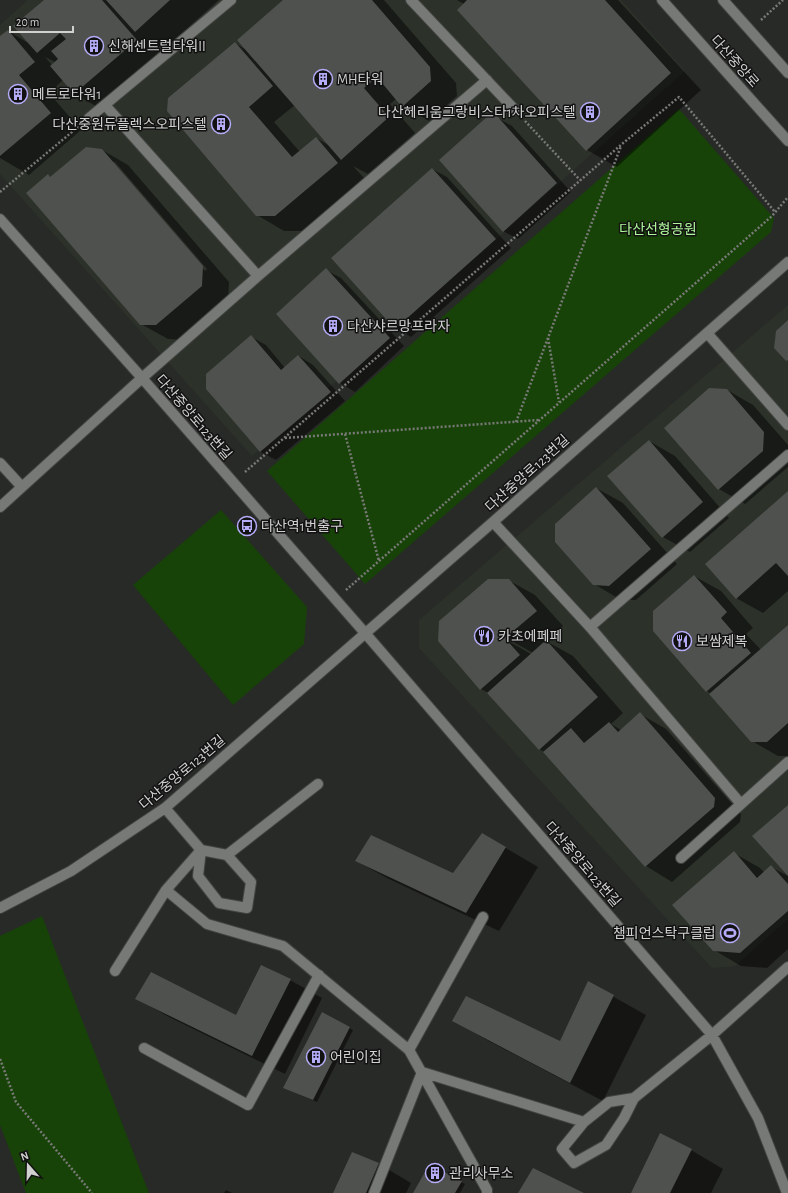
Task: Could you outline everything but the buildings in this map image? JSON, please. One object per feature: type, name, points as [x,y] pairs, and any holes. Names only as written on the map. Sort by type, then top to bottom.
[{"type":"street","points":[[89,118],[231,0]]},
{"type":"street","points":[[411,0],[515,110]]},
{"type":"street","name":"다산중앙로","points":[[662,0],[788,141]]},
{"type":"street","points":[[723,0],[788,73]]},
{"type":"street","points":[[0,507],[142,378],[258,276],[487,80]]},
{"type":"street","points":[[105,105],[258,276]]},
{"type":"street","name":"다산중앙로123번길","points":[[0,220],[142,378],[336,599],[712,1035],[758,1118],[787,1193]]},
{"type":"street","name":"다산중앙로123번길","points":[[0,908],[71,871],[165,808],[788,262]]},
{"type":"street","points":[[707,333],[788,425]]},
{"type":"street","points":[[590,627],[788,455]]},
{"type":"street","points":[[0,463],[22,487]]},
{"type":"street","points":[[493,522],[590,627],[741,804]]},
{"type":"street","points":[[681,858],[788,762]]},
{"type":"street","points":[[227,855],[318,784]]},
{"type":"street","points":[[165,808],[201,850],[227,855],[251,882],[247,908],[219,903],[198,876],[201,850]]},
{"type":"street","points":[[115,971],[166,890],[201,850]]},
{"type":"street","points":[[166,890],[207,924],[283,946],[409,1050],[487,1190],[487,1193]]},
{"type":"street","points":[[409,1050],[483,917]]},
{"type":"street","points":[[634,1098],[609,1102],[584,1122],[562,1149],[574,1163],[606,1146],[624,1118],[634,1098],[712,1035],[788,967]]},
{"type":"street","points":[[144,1048],[248,1105],[319,975]]},
{"type":"street","points":[[422,1072],[584,1122]]},
{"type":"street","points":[[374,1193],[422,1072]]},
{"type":"path","points":[[750,29],[783,0]]},
{"type":"path","points":[[233,483],[580,180],[679,97],[775,212]]},
{"type":"path","points":[[515,110],[580,180]]},
{"type":"path","points":[[0,192],[89,118]]},
{"type":"path","points":[[516,422],[622,144]]},
{"type":"path","points":[[336,599],[772,216],[788,197]]},
{"type":"path","points":[[548,338],[559,402]]},
{"type":"path","points":[[284,438],[539,420]]},
{"type":"path","points":[[345,434],[379,561]]},
{"type":"path","points":[[0,1059],[16,1102],[92,1193]]},
{"type":"shaded area","points":[[28,0],[621,0],[685,71],[252,456],[0,174],[0,25]]},
{"type":"shaded area","points":[[788,305],[788,919],[735,966],[712,968],[419,648],[419,620]]},
{"type":"green space","name":"다산선형공원","points":[[679,109],[774,218],[771,232],[365,584],[267,471]]},
{"type":"green space","points":[[221,510],[307,607],[304,644],[233,705],[133,585]]},
{"type":"green space","points":[[42,916],[149,1193],[26,1193],[0,1125],[0,936]]},
{"type":"place","name":"신해센트럴타워II","points":[[94,46]]},
{"type":"place","name":"MH타워","points":[[323,79]]},
{"type":"place","name":"메트로타워1","points":[[18,94]]},
{"type":"place","name":"다산헤리움그랑비스타1차오피스텔","points":[[590,112]]},
{"type":"place","name":"다산중원듀플렉스오피스텔","points":[[221,124]]},
{"type":"place","name":"다산샤르망프라자","points":[[333,326]]},
{"type":"place","name":"다산역1번출구","points":[[247,526]]},
{"type":"place","name":"카초에페페","points":[[484,636]]},
{"type":"place","name":"보쌈제복","points":[[682,641]]},
{"type":"place","name":"챔피언스탁구클럽","points":[[730,933]]},
{"type":"place","name":"어린이집","points":[[316,1057]]},
{"type":"place","name":"관리사무소","points":[[435,1173]]}]
